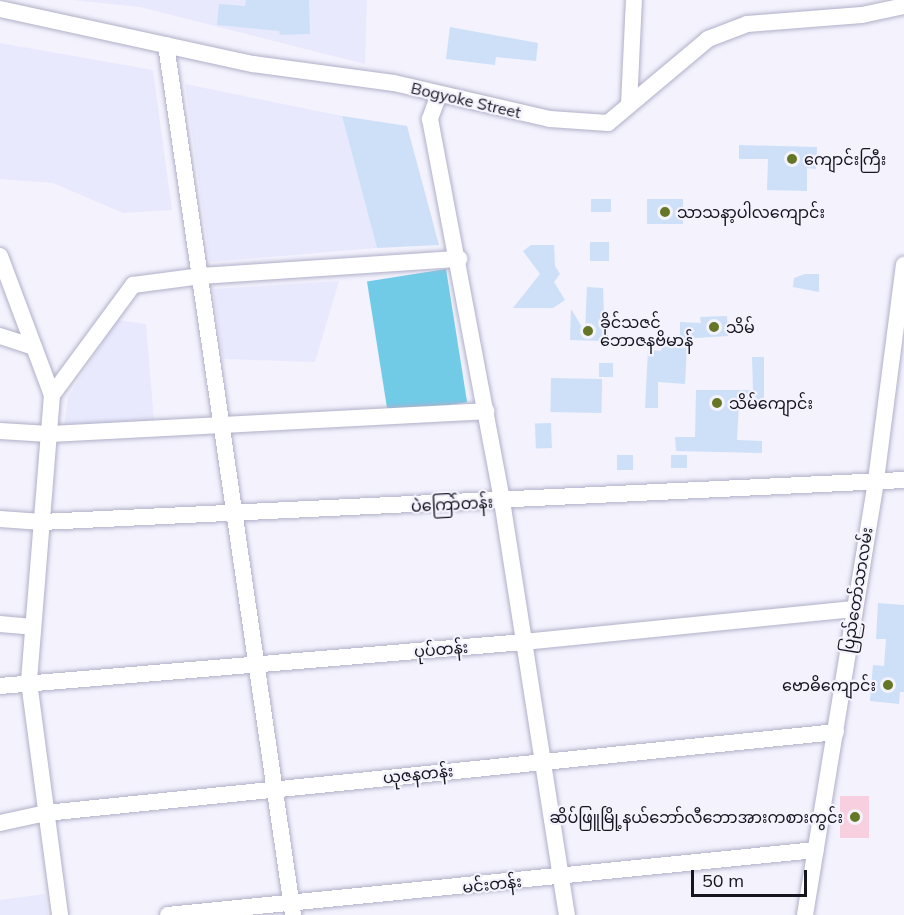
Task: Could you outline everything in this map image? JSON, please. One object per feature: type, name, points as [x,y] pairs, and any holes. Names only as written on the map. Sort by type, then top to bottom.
[{"type":"street","points":[[629,105],[634,0]]},
{"type":"street","points":[[897,8],[904,19]]},
{"type":"street","name":"Bogyoke Street","points":[[0,9],[253,64],[394,83],[550,119],[608,123],[708,39],[747,24],[897,8]]},
{"type":"street","points":[[166,45],[237,514],[292,909]]},
{"type":"street","points":[[439,94],[430,119],[459,259],[502,501],[567,915]]},
{"type":"street","points":[[0,256],[52,395],[29,682],[60,915]]},
{"type":"street","points":[[52,395],[133,285],[201,276],[459,259]]},
{"type":"street","name":"ပြည်တော်သာလမ်း","points":[[805,915],[836,732],[853,609],[897,372],[904,265]]},
{"type":"street","points":[[0,336],[34,347]]},
{"type":"street","points":[[0,431],[49,434],[486,411]]},
{"type":"street","name":"ပဲကြော်တန်း","points":[[0,519],[42,522],[237,514],[904,480]]},
{"type":"street","name":"ပုပ်တန်း","points":[[0,686],[524,642],[853,609]]},
{"type":"street","points":[[0,624],[33,627]]},
{"type":"street","name":"ယုဇနတန်း","points":[[0,823],[46,813],[836,732]]},
{"type":"street","name":"မင်းတန်း","points":[[168,915],[292,909],[816,850]]},
{"type":"shaded area","points":[[72,0],[367,0],[365,64],[140,7]]},
{"type":"shaded area","points":[[0,43],[153,70],[172,210],[123,213],[53,183],[0,179]]},
{"type":"shaded area","points":[[185,84],[342,116],[377,248],[210,262]]},
{"type":"shaded area","points":[[339,281],[315,362],[223,359],[213,289]]},
{"type":"shaded area","points":[[117,320],[146,324],[154,421],[64,428],[68,397]]},
{"type":"shaded area","name":"ဆိပ်ဖြူမြို့နယ်ဘော်လီဘောအားကစားကွင်း","points":[[840,796],[869,796],[869,838],[840,838]]},
{"type":"shaded area","points":[[45,894],[48,915],[0,915],[0,900]]},
{"type":"water","points":[[446,269],[467,402],[388,415],[367,282]]},
{"type":"building","points":[[246,0],[309,0],[310,34],[280,35],[279,31],[217,25],[219,4],[245,6]]},
{"type":"building","points":[[450,27],[538,43],[536,61],[496,57],[495,65],[446,59]]},
{"type":"building","points":[[342,116],[407,126],[439,245],[377,248]]},
{"type":"building","name":"ကျောင်းကြီး","points":[[739,145],[817,147],[816,169],[807,168],[807,191],[767,190],[768,159],[739,159]]},
{"type":"building","points":[[591,199],[611,199],[611,212],[591,212]]},
{"type":"building","name":"သာသနာ့ပါလကျောင်း","points":[[647,199],[683,199],[683,224],[647,224]]},
{"type":"building","points":[[590,242],[609,242],[609,261],[590,261]]},
{"type":"building","points":[[531,245],[554,245],[555,266],[560,274],[554,282],[565,300],[553,308],[513,308],[540,274],[523,251]]},
{"type":"building","points":[[805,274],[819,274],[819,292],[793,287],[794,278]]},
{"type":"building","points":[[587,287],[603,288],[605,341],[570,340],[571,309],[585,332]]},
{"type":"building","name":"သိမ်","points":[[727,316],[728,336],[680,339],[680,322],[701,323],[700,317]]},
{"type":"building","points":[[662,346],[687,348],[685,384],[658,382],[658,408],[645,408],[648,350],[661,351]]},
{"type":"building","points":[[752,357],[764,357],[764,404],[739,403],[737,440],[762,441],[762,453],[676,451],[675,437],[695,437],[696,390],[753,390]]},
{"type":"building","points":[[599,363],[613,363],[613,377],[599,377]]},
{"type":"building","points":[[551,378],[602,379],[601,413],[550,412]]},
{"type":"building","points":[[551,423],[552,448],[536,449],[535,424]]},
{"type":"building","points":[[617,455],[633,455],[633,470],[617,470]]},
{"type":"building","points":[[671,455],[687,455],[687,468],[671,468]]},
{"type":"building","points":[[878,603],[904,605],[904,692],[900,692],[899,704],[870,701],[873,665],[884,666],[886,639],[876,639]]},
{"type":"place","name":"ကျောင်းကြီး","points":[[792,159]]},
{"type":"place","name":"သာသနာ့ပါလကျောင်း","points":[[665,212]]},
{"type":"place","name":"သိမ်","points":[[714,327]]},
{"type":"place","name":"ခိုင်သဇင် ဘောဇနဗိမာန်","points":[[588,331]]},
{"type":"place","name":"သိမ်ကျောင်း","points":[[717,403]]},
{"type":"place","name":"ဗောဓိကျောင်း","points":[[888,685]]},
{"type":"place","name":"ဆိပ်ဖြူမြို့နယ်ဘော်လီဘောအားကစားကွင်း","points":[[855,817]]}]
